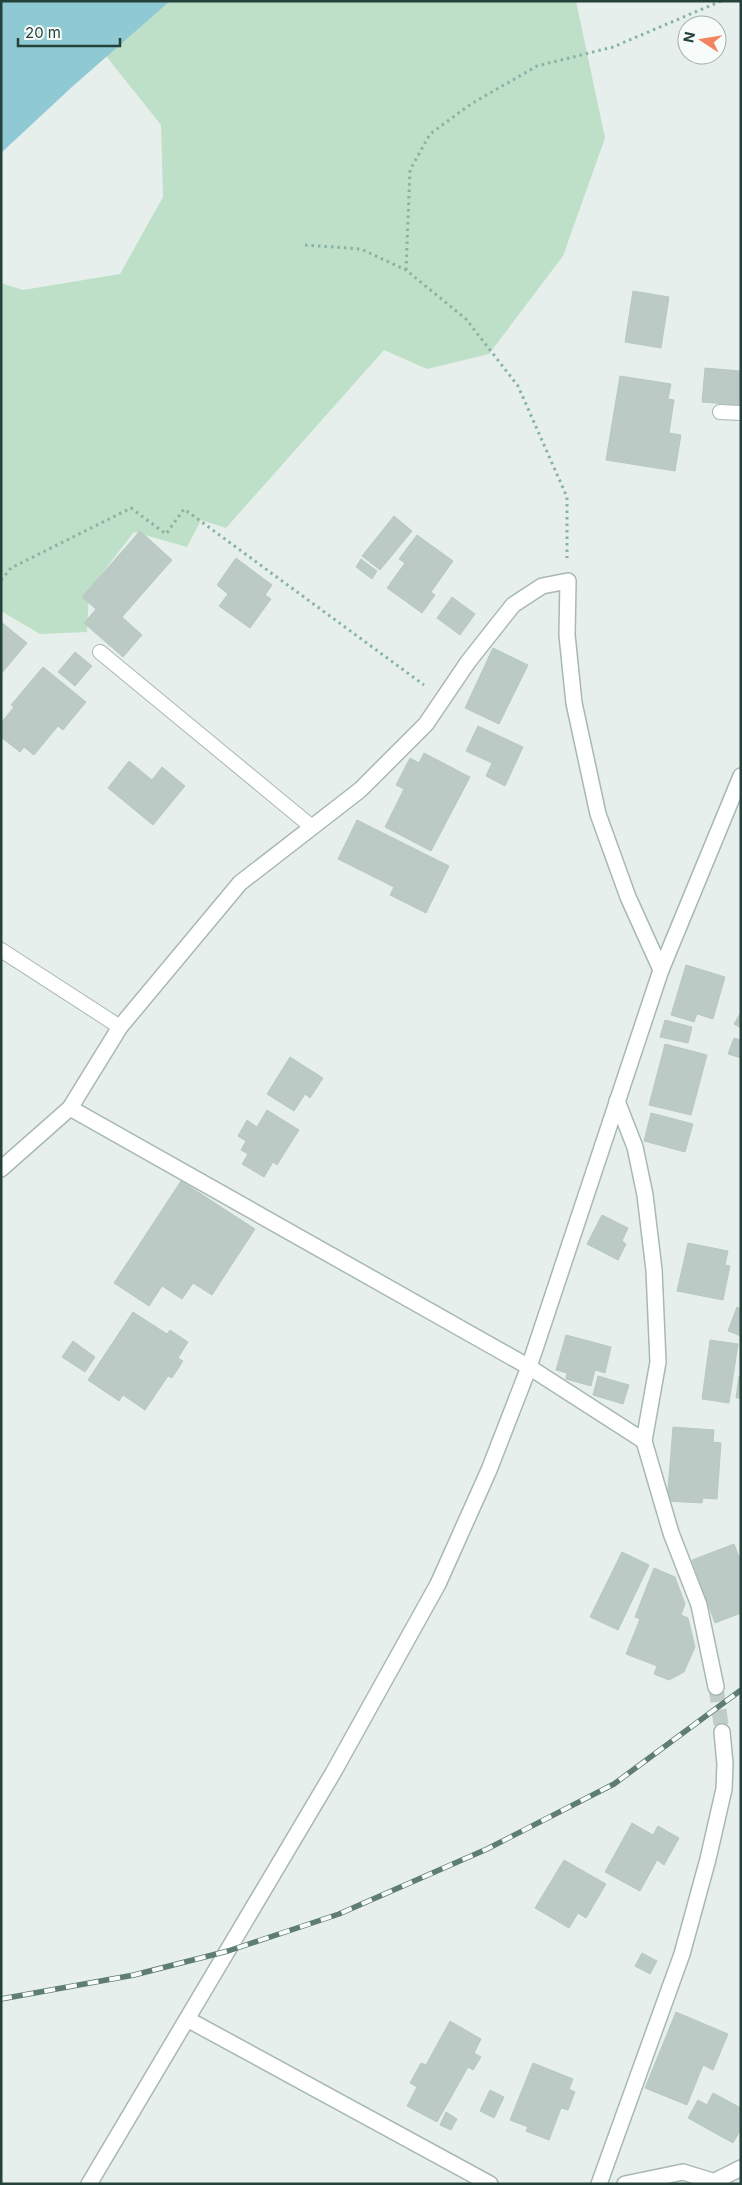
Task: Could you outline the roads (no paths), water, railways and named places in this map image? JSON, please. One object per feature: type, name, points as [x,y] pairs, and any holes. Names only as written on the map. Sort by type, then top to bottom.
[{"type":"street","points":[[1,1169],[70,1108],[120,1027],[240,883],[360,790],[426,724],[468,662],[513,605],[542,586],[568,581],[567,635],[574,703],[598,814],[628,896],[661,970]]},
{"type":"street","points":[[89,2184],[333,1773],[438,1584],[489,1470],[529,1367],[661,970],[741,776]]},
{"type":"street","points":[[617,1100],[635,1148],[645,1195],[654,1270],[658,1362],[644,1440],[671,1533],[699,1605],[716,1687]]},
{"type":"street","points":[[70,1108],[529,1367],[644,1440]]},
{"type":"street","points":[[599,2184],[682,1954],[708,1859],[724,1789],[725,1764],[722,1732]]},
{"type":"street","points":[[187,2019],[490,2184]]},
{"type":"street","points":[[625,2184],[684,2172],[719,2182],[741,2168]]},
{"type":"lane","points":[[720,412],[741,413]]},
{"type":"lane","points":[[100,652],[312,827]]},
{"type":"lane","points":[[1,950],[120,1027]]},
{"type":"water","points":[[1,1],[170,1],[73,86],[1,153]]},
{"type":"tunnel","points":[[716,1687],[722,1732]]},
{"type":"railway","points":[[1,1999],[134,1975],[228,1951],[339,1914],[487,1849],[614,1784],[741,1690]]}]
